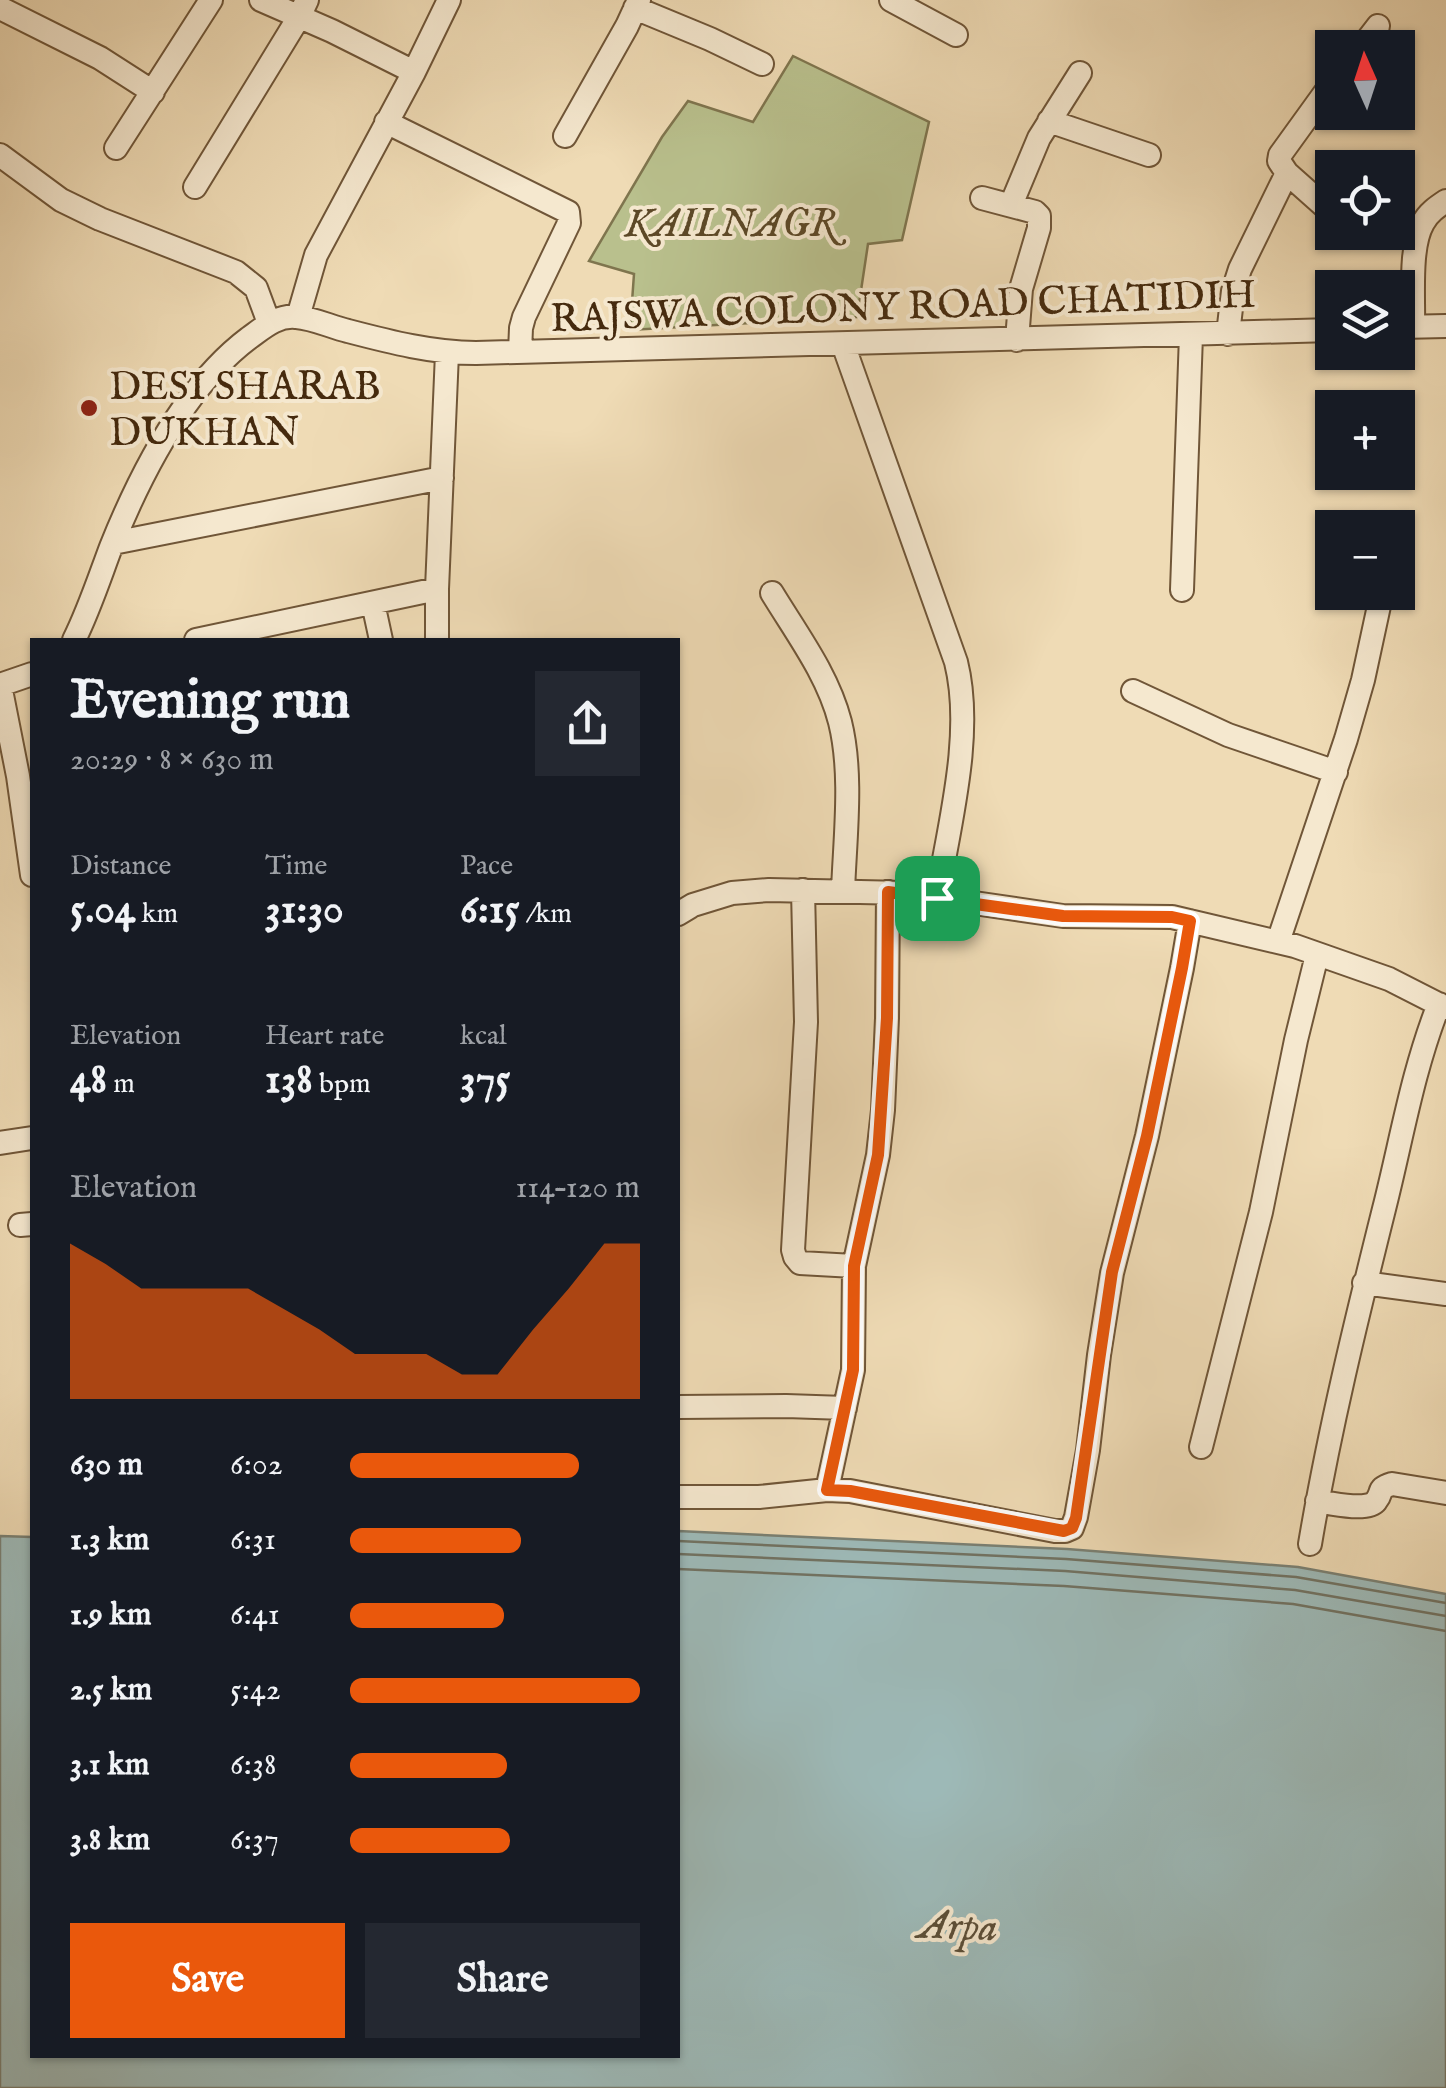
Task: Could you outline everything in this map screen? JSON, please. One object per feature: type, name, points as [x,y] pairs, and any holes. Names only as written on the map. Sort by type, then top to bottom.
[{"type":"street","points":[[116,148],[211,0]]},
{"type":"street","points":[[261,0],[303,8],[332,30],[414,72]]},
{"type":"street","points":[[75,638],[112,543],[179,414],[236,348],[270,323],[298,317],[316,255],[449,0]]},
{"type":"street","points":[[891,0],[922,7],[956,35]]},
{"type":"street","points":[[566,136],[637,4],[762,64]]},
{"type":"street","points":[[0,8],[100,58],[153,92]]},
{"type":"street","points":[[195,188],[303,8]]},
{"type":"street","points":[[1375,30],[1378,26]]},
{"type":"street","points":[[1011,206],[1049,121],[1080,73]]},
{"type":"street","points":[[1315,107],[1279,161],[1315,198]]},
{"type":"street","points":[[1049,121],[1149,155]]},
{"type":"street","points":[[386,122],[568,212],[569,223],[524,317],[520,352]]},
{"type":"street","points":[[0,155],[61,200],[236,272],[256,288],[270,323]]},
{"type":"street","points":[[1228,334],[1240,269],[1287,173]]},
{"type":"street","points":[[982,198],[1040,216],[1021,290],[1017,340]]},
{"type":"street","points":[[1412,270],[1418,232],[1425,218],[1446,201]]},
{"type":"street","name":"RAJSWA COLONY ROAD CHATIDIH","points":[[298,317],[447,353],[1315,331]]},
{"type":"street","points":[[1415,327],[1446,326]]},
{"type":"street","points":[[1182,590],[1191,335]]},
{"type":"street","points":[[843,344],[962,686],[962,747],[937,898]]},
{"type":"street","points":[[437,638],[447,353]]},
{"type":"street","points":[[112,543],[442,478]]},
{"type":"street","points":[[206,638],[437,589]]},
{"type":"street","points":[[772,593],[823,678],[840,720],[846,762],[844,891]]},
{"type":"street","points":[[373,603],[382,638]]},
{"type":"street","points":[[1278,942],[1364,680],[1378,610]]},
{"type":"street","points":[[30,675],[0,685],[30,862]]},
{"type":"street","points":[[1133,691],[1228,734],[1336,772]]},
{"type":"street","points":[[802,890],[806,1022],[793,1250],[800,1263],[854,1266]]},
{"type":"street","points":[[680,913],[732,893],[802,890],[888,892],[1063,916],[1172,917],[1318,955],[1388,980],[1443,1006],[1416,1068],[1337,1398],[1310,1544]]},
{"type":"street","points":[[827,1490],[853,1370],[854,1266],[878,1155],[887,1018],[888,892]]},
{"type":"street","points":[[680,1497],[759,1498],[850,1491],[1055,1530],[1072,1528],[1088,1450],[1112,1272],[1147,1136],[1190,921]]},
{"type":"street","points":[[1201,1447],[1262,1212],[1296,1040],[1318,955]]},
{"type":"street","points":[[0,1143],[30,1138]]},
{"type":"street","points":[[1364,1283],[1446,1294]]},
{"type":"street","points":[[680,1408],[846,1408]]},
{"type":"street","points":[[1317,1502],[1368,1506],[1385,1486],[1392,1484],[1446,1492]]},
{"type":"green space","name":"KAILNAGR","points":[[793,56],[929,122],[902,240],[868,244],[857,317],[630,330],[634,274],[589,261],[662,137],[688,101],[753,122]]},
{"type":"water","name":"Arpa","points":[[680,1531],[1067,1549],[1298,1567],[1446,1594],[1446,2088],[0,2088],[0,1536],[30,1537],[30,2058],[680,2058]]},
{"type":"place","name":"DESI SHARAB DUKHAN","points":[[89,408]]},
{"type":"route","points":[[888,892],[937,898],[1063,916],[1172,917],[1190,921],[1147,1136],[1112,1272],[1076,1518],[1072,1528],[1064,1531],[827,1490],[853,1370],[854,1266],[878,1155],[887,1018],[888,892]]}]
